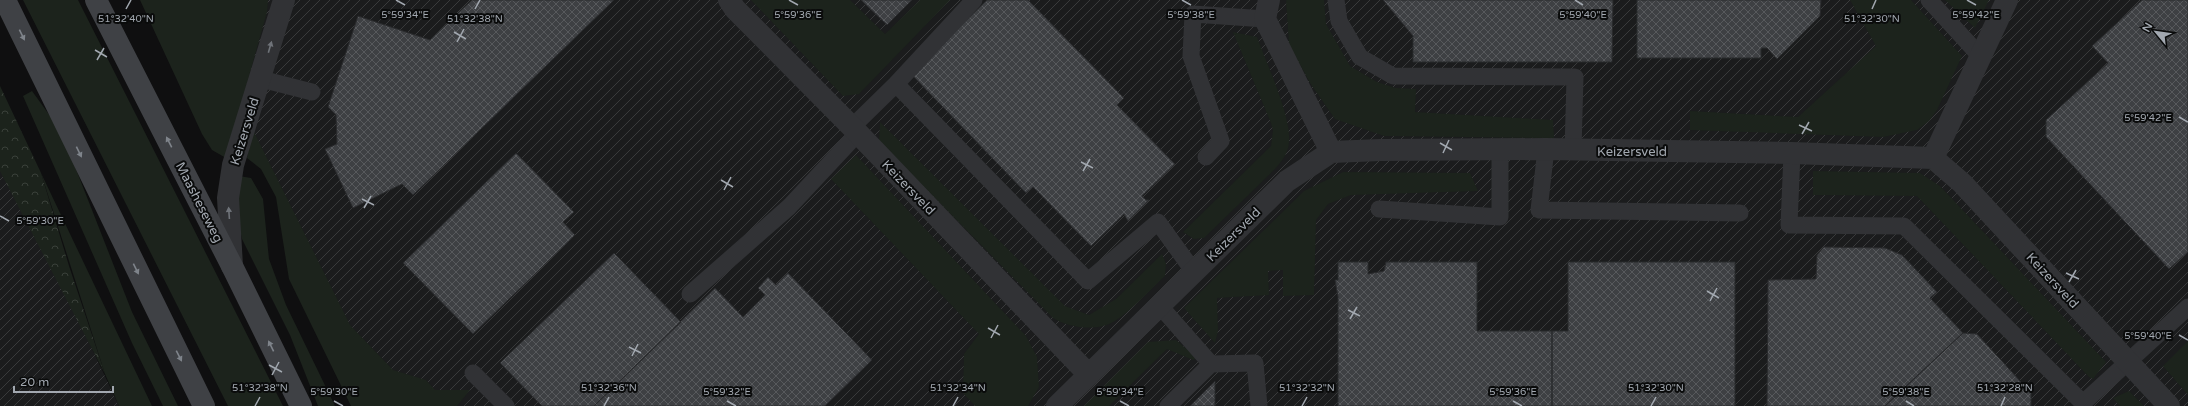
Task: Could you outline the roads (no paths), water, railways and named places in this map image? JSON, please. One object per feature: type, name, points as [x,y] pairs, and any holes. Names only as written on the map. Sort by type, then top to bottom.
[{"type":"main road","points":[[5,0],[204,406]]},
{"type":"main road","name":"Maasheseweg","points":[[96,0],[232,266],[301,406]]},
{"type":"street","name":"Keizersveld","points":[[232,266],[228,198],[233,165],[261,79],[284,0]]},
{"type":"street","name":"Keizersveld","points":[[729,0],[735,9],[855,130],[1089,374]]},
{"type":"street","points":[[1933,158],[2007,0]]},
{"type":"street","points":[[1267,10],[1331,152]]},
{"type":"street","name":"Keizersveld","points":[[1057,406],[1287,181],[1331,152],[1381,150],[1546,150],[1792,153],[1933,158],[1962,183],[2169,406]]},
{"type":"lane","points":[[690,294],[789,207],[896,84],[974,0]]},
{"type":"lane","points":[[1336,0],[1339,21],[1360,57],[1393,76],[1575,77],[1573,151]]},
{"type":"lane","points":[[1929,0],[1981,57]]},
{"type":"lane","points":[[1206,156],[1222,141],[1191,56],[1190,7],[1267,10]]},
{"type":"lane","points":[[261,79],[312,92]]},
{"type":"lane","points":[[896,84],[1088,280],[1158,222],[1194,272]]},
{"type":"lane","points":[[1546,150],[1539,210],[1740,213]]},
{"type":"lane","points":[[1379,209],[1500,216],[1500,151]]},
{"type":"lane","points":[[1792,153],[1789,225],[1904,226],[2082,405],[2188,307]]},
{"type":"lane","points":[[1160,306],[1211,364]]},
{"type":"lane","points":[[1168,406],[1211,364],[1255,363],[1258,406]]},
{"type":"lane","points":[[473,373],[506,406]]}]
